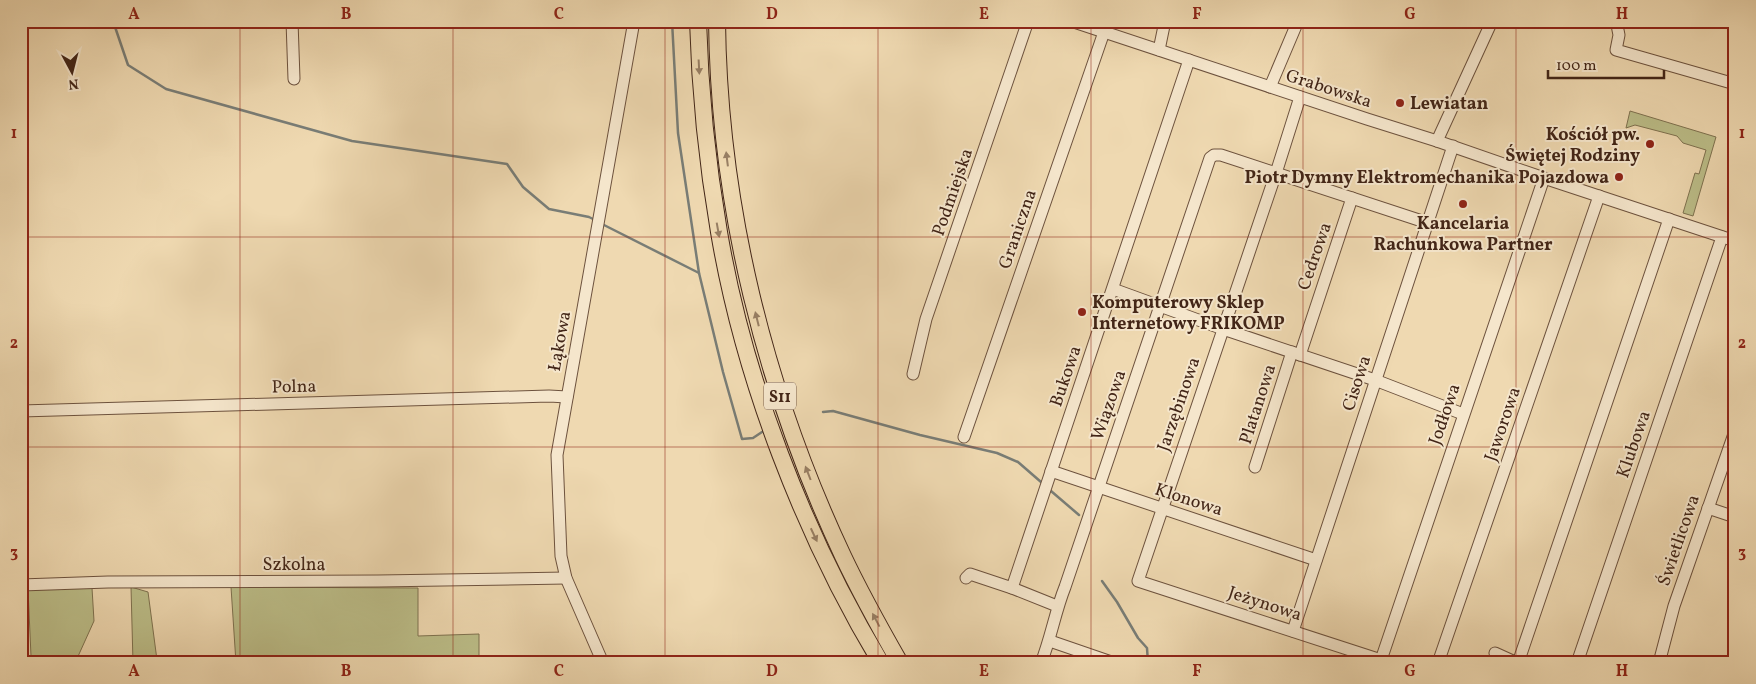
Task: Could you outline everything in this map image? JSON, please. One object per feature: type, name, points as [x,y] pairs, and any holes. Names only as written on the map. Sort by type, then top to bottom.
[{"type":"highway","name":"S11","points":[[698,21],[702,104],[710,181],[729,283],[750,363],[766,415],[804,512],[837,583],[881,663]]},
{"type":"highway","name":"S11","points":[[717,21],[721,109],[728,174],[741,248],[759,327],[791,428],[825,515],[844,557],[900,663]]},
{"type":"street","points":[[292,21],[294,79]]},
{"type":"street","name":"Łąkowa","points":[[603,663],[566,578],[561,556],[558,455],[634,21]]},
{"type":"street","name":"Podmiejska","points":[[913,374],[926,319],[1028,21]]},
{"type":"street","name":"Grabowska","points":[[1071,21],[1735,241]]},
{"type":"street","points":[[1159,50],[1166,21]]},
{"type":"street","points":[[1270,87],[1298,21]]},
{"type":"street","points":[[1437,141],[1492,21]]},
{"type":"street","points":[[1613,21],[1617,25],[1616,50],[1735,84]]},
{"type":"street","name":"Graniczna","points":[[964,437],[1104,32]]},
{"type":"street","name":"Bukowa","points":[[1012,588],[1189,60]]},
{"type":"street","name":"Jarzębinowa","points":[[1138,580],[1300,97]]},
{"type":"street","name":"Cisowa","points":[[1293,631],[1453,146]]},
{"type":"street","name":"Wiązowa","points":[[1041,663],[1050,641],[1057,606],[1065,588],[1210,158],[1214,154],[1221,155],[1276,173]]},
{"type":"street","points":[[1276,173],[1428,223]]},
{"type":"street","name":"Jodłowa","points":[[1380,662],[1544,178]]},
{"type":"street","name":"Jaworowa","points":[[1438,663],[1599,196]]},
{"type":"street","name":"Cedrowa","points":[[1296,354],[1352,198]]},
{"type":"street","points":[[1495,653],[1518,663],[1669,219]]},
{"type":"street","name":"Klubowa","points":[[1577,663],[1722,237]]},
{"type":"street","points":[[1113,289],[1223,329],[1375,380],[1463,414]]},
{"type":"street","name":"Platanowa","points":[[1255,467],[1296,354]]},
{"type":"street","name":"Polna","points":[[21,411],[567,397]]},
{"type":"street","name":"Świetlicowa","points":[[1659,663],[1674,606],[1735,431]]},
{"type":"street","name":"Klonowa","points":[[1051,471],[1316,560]]},
{"type":"street","points":[[1708,508],[1735,517]]},
{"type":"street","points":[[966,578],[970,574],[1057,606]]},
{"type":"street","name":"Szkolna","points":[[21,585],[108,582],[566,578]]},
{"type":"street","name":"Jeżynowa","points":[[1138,580],[1380,662]]},
{"type":"street","points":[[1050,641],[1114,663]]},
{"type":"green space","points":[[1630,111],[1716,137],[1693,216],[1683,213],[1695,173],[1699,174],[1706,150],[1683,143],[1677,136],[1635,125],[1626,128]]},
{"type":"green space","points":[[131,587],[148,592],[157,660],[179,661],[179,663],[133,663]]},
{"type":"green space","points":[[231,587],[418,588],[418,636],[479,634],[479,663],[236,663]]},
{"type":"green space","points":[[92,588],[94,621],[75,663],[42,663],[31,656],[28,589]]},
{"type":"waterway","points":[[113,21],[128,65],[166,89],[352,141],[507,164],[523,187],[549,209],[589,217],[595,220]]},
{"type":"waterway","points":[[672,21],[678,133],[699,273],[723,372],[742,439],[753,438],[762,432]]},
{"type":"waterway","points":[[602,224],[699,273]]},
{"type":"waterway","points":[[823,412],[833,411],[920,435],[997,453],[1018,462],[1041,482]]},
{"type":"waterway","points":[[1051,491],[1079,515]]},
{"type":"waterway","points":[[1102,581],[1138,638],[1147,648],[1148,663]]},
{"type":"place","name":"Lewiatan","points":[[1400,103]]},
{"type":"place","name":"Kościół pw. Świętej Rodziny","points":[[1650,144]]},
{"type":"place","name":"Piotr Dymny Elektromechanika Pojazdowa","points":[[1619,177]]},
{"type":"place","name":"Kancelaria Rachunkowa Partner","points":[[1463,204]]},
{"type":"place","name":"Komputerowy Sklep Internetowy FRIKOMP","points":[[1082,312]]}]
